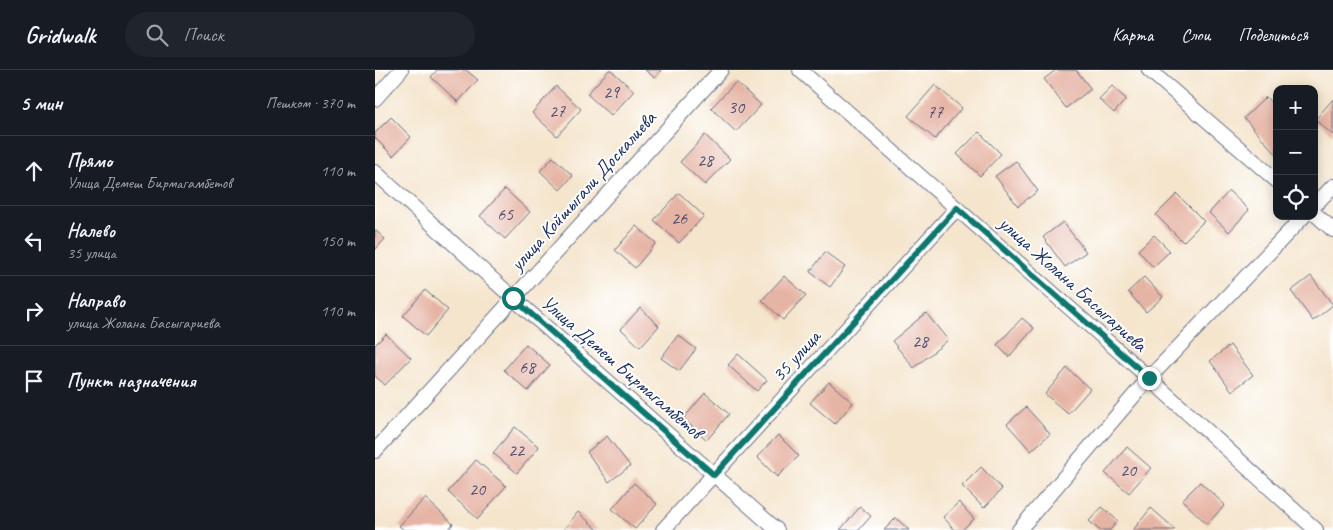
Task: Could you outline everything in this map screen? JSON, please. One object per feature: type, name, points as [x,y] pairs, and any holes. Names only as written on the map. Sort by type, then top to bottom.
[{"type":"street","points":[[375,99],[401,70]]},
{"type":"street","name":"улица Койшыгали Доскалиева","points":[[375,452],[721,70]]},
{"type":"street","name":"улица Жолана Басыгариева","points":[[800,70],[1149,378],[1316,530]]},
{"type":"street","points":[[1149,70],[1273,178]]},
{"type":"street","name":"Улица Демеш Бирмагамбетов","points":[[375,172],[513,298],[777,530]]},
{"type":"street","points":[[1318,202],[1333,186]]},
{"type":"street","name":"35 улица","points":[[663,530],[957,208]]},
{"type":"street","points":[[1318,217],[1333,230]]},
{"type":"street","points":[[1019,530],[1149,378],[1301,220]]},
{"type":"building","points":[[437,70],[466,70],[478,80],[458,102],[431,77]]},
{"type":"building","points":[[609,70],[634,91],[611,116],[587,94]]},
{"type":"building","points":[[645,70],[661,70],[655,78]]},
{"type":"building","points":[[1056,70],[1076,70],[1091,89],[1066,108],[1044,79]]},
{"type":"building","points":[[736,82],[761,105],[736,132],[711,108]]},
{"type":"building","points":[[935,85],[962,108],[935,139],[908,116]]},
{"type":"building","points":[[556,86],[581,109],[557,136],[532,113]]},
{"type":"building","points":[[1112,86],[1126,99],[1114,113],[1099,99]]},
{"type":"building","points":[[1266,97],[1273,105],[1273,151],[1244,118]]},
{"type":"building","points":[[1333,99],[1333,135],[1318,122],[1318,116]]},
{"type":"building","points":[[391,117],[411,137],[393,156],[375,138],[375,133]]},
{"type":"building","points":[[979,132],[1001,154],[980,176],[957,154]]},
{"type":"building","points":[[705,135],[730,159],[705,185],[680,162]]},
{"type":"building","points":[[553,157],[573,176],[560,190],[540,171]]},
{"type":"building","points":[[1016,161],[1038,191],[1018,206],[995,176]]},
{"type":"building","points":[[505,189],[530,212],[505,239],[480,216]]},
{"type":"building","points":[[1229,191],[1249,210],[1229,232],[1209,213]]},
{"type":"building","points":[[679,193],[704,216],[679,243],[654,220]]},
{"type":"building","points":[[1177,194],[1204,221],[1183,242],[1156,215]]},
{"type":"building","points":[[1063,222],[1086,252],[1065,267],[1043,237]]},
{"type":"building","points":[[636,226],[656,243],[635,268],[615,250]]},
{"type":"building","points":[[375,230],[385,239],[375,250]]},
{"type":"building","points":[[1154,235],[1170,251],[1153,267],[1138,250]]},
{"type":"building","points":[[825,252],[845,267],[830,287],[810,272]]},
{"type":"building","points":[[784,276],[806,295],[783,320],[762,300]]},
{"type":"building","points":[[1311,276],[1333,305],[1313,321],[1291,291]]},
{"type":"building","points":[[1144,277],[1163,297],[1146,312],[1128,292]]},
{"type":"building","points":[[425,290],[448,310],[426,336],[403,316]]},
{"type":"building","points":[[640,308],[659,326],[640,347],[621,329]]},
{"type":"building","points":[[926,313],[948,340],[914,368],[892,341]]},
{"type":"building","points":[[1022,318],[1034,328],[1009,357],[997,345]]},
{"type":"building","points":[[386,334],[411,358],[385,385],[375,376],[375,345]]},
{"type":"building","points":[[678,335],[696,349],[679,371],[661,358]]},
{"type":"building","points":[[526,344],[550,365],[528,391],[504,370]]},
{"type":"building","points":[[1230,345],[1253,375],[1232,391],[1210,361]]},
{"type":"building","points":[[738,354],[767,380],[757,391],[728,365]]},
{"type":"building","points":[[1067,368],[1090,389],[1068,414],[1045,394]]},
{"type":"building","points":[[829,382],[853,403],[835,424],[810,403]]},
{"type":"building","points":[[705,393],[729,414],[707,440],[683,419]]},
{"type":"building","points":[[1026,407],[1050,434],[1031,451],[1007,424]]},
{"type":"building","points":[[515,427],[539,447],[517,473],[493,453]]},
{"type":"building","points":[[778,435],[799,456],[777,477],[757,457]]},
{"type":"building","points":[[607,436],[630,466],[609,482],[587,452]]},
{"type":"building","points":[[1127,447],[1151,468],[1129,493],[1105,473]]},
{"type":"building","points":[[476,460],[506,486],[478,519],[448,492]]},
{"type":"building","points":[[981,467],[1002,489],[984,508],[962,486]]},
{"type":"building","points":[[1200,482],[1225,505],[1207,524],[1182,500]]},
{"type":"building","points":[[634,483],[657,504],[635,529],[612,509]]},
{"type":"building","points":[[425,498],[453,524],[448,530],[404,530],[399,526]]},
{"type":"building","points":[[959,502],[974,519],[962,530],[955,530],[943,517]]},
{"type":"building","points":[[860,507],[871,516],[859,530],[840,530]]},
{"type":"building","points":[[1102,507],[1118,521],[1110,530],[1099,530],[1089,521]]},
{"type":"building","points":[[1151,508],[1175,529],[1133,530]]},
{"type":"building","points":[[578,512],[598,530],[563,530]]},
{"type":"building","points":[[896,518],[909,530],[884,530]]},
{"type":"route","points":[[513,298],[714,475],[957,208],[1149,378]]}]
